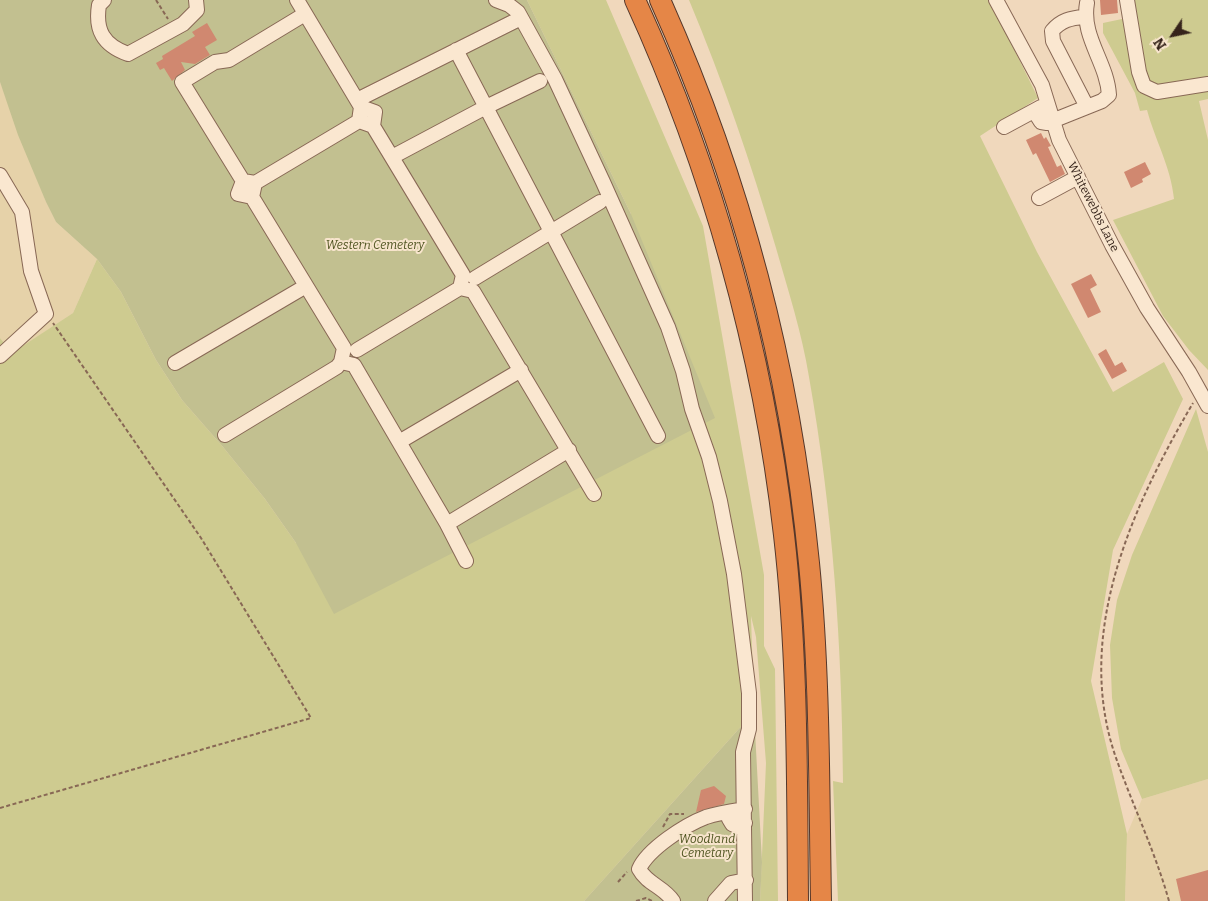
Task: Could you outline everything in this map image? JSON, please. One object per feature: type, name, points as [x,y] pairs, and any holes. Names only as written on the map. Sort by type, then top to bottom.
[{"type":"highway","points":[[635,0],[675,94],[715,211],[746,323],[765,412],[784,533],[793,632],[798,901]]},
{"type":"highway","points":[[660,0],[698,92],[736,201],[759,281],[788,410],[804,515],[814,622],[818,688],[821,901]]},
{"type":"street","points":[[104,0],[99,5],[98,29],[103,39],[128,54],[174,29],[193,16],[197,10],[196,0]]},
{"type":"street","points":[[297,0],[359,110],[373,126],[392,157],[594,494]]},
{"type":"street","points":[[496,0],[513,7],[555,79],[668,327],[683,371],[692,409],[709,457],[720,501],[734,574],[749,693],[749,730],[743,752],[741,814],[746,880],[745,901]]},
{"type":"street","name":"Whitewebbs Lane","points":[[996,0],[1042,85],[1059,140],[1146,308],[1206,400]]},
{"type":"street","points":[[1128,0],[1139,72],[1144,86],[1157,92],[1208,84]]},
{"type":"street","points":[[1034,111],[1041,122],[1054,122],[1102,101],[1110,95],[1108,80],[1088,33],[1086,10],[1058,24],[1052,31],[1053,41],[1087,107]]},
{"type":"street","points":[[305,14],[229,60],[215,62],[182,82],[250,187],[306,286],[447,524],[466,561]]},
{"type":"street","points":[[250,187],[359,110],[456,50],[521,18]]},
{"type":"street","points":[[456,50],[658,436]]},
{"type":"street","points":[[392,157],[486,107],[540,81]]},
{"type":"street","points":[[1004,127],[1048,103]]},
{"type":"street","points":[[0,175],[22,212],[31,271],[46,314],[0,356]]},
{"type":"street","points":[[1039,198],[1078,177]]},
{"type":"street","points":[[225,435],[337,367],[349,356],[600,202]]},
{"type":"street","points":[[175,363],[306,286]]},
{"type":"street","points":[[399,442],[521,370]]},
{"type":"street","points":[[447,524],[569,450]]},
{"type":"street","points":[[673,901],[667,893],[643,876],[639,869],[645,857],[693,823],[708,817],[741,814]]},
{"type":"street","points":[[715,901],[731,884],[746,880]]},
{"type":"path","points":[[156,0],[174,29]]},
{"type":"path","points":[[0,808],[311,718],[201,538],[71,346],[46,314]]},
{"type":"path","points":[[1169,901],[1158,862],[1115,754],[1105,713],[1103,648],[1112,580],[1161,457],[1206,400]]},
{"type":"path","points":[[636,901],[641,898],[652,901]]},
{"type":"shaded area","points":[[527,0],[606,0],[703,226],[764,575],[764,646],[775,669],[778,901],[760,901],[766,763],[756,637],[751,616],[754,712],[584,901],[0,901],[0,338],[12,353],[73,313],[97,259],[121,292],[156,360],[182,400],[265,499],[296,543],[631,214]]},
{"type":"shaded area","points":[[689,0],[990,0],[1038,98],[980,136],[1037,252],[1113,392],[1164,362],[1183,399],[1113,550],[1091,681],[1127,834],[1125,901],[838,901],[833,781],[843,783],[841,680],[830,529],[809,377],[803,344],[757,185],[725,92]]},
{"type":"shaded area","points":[[1121,0],[1208,0],[1208,99],[1199,101],[1208,140],[1208,370],[1189,350],[1163,316],[1113,220],[1174,199],[1170,176],[1147,110],[1140,111],[1135,93],[1103,33],[1103,23],[1122,19]]},
{"type":"shaded area","points":[[0,82],[46,202],[56,222],[97,259],[73,313],[12,354],[0,338]]},
{"type":"shaded area","points":[[1196,409],[1208,452],[1208,779],[1142,799],[1121,749],[1112,698],[1110,645],[1117,600],[1132,555]]},
{"type":"shaded area","points":[[1208,779],[1208,901],[1125,901],[1127,834],[1142,799]]},
{"type":"green space","name":"Western Cemetery","points":[[0,0],[527,0],[631,214],[715,418],[334,614],[296,543],[265,499],[182,400],[156,360],[121,292],[97,259],[56,222],[18,135],[0,82]]},
{"type":"green space","name":"Woodland Cemetary","points":[[754,712],[762,862],[760,901],[584,901]]},
{"type":"building","points":[[1100,0],[1117,0],[1118,13],[1101,15]]},
{"type":"building","points":[[207,23],[217,40],[205,47],[210,55],[195,64],[181,62],[185,70],[172,81],[164,68],[160,70],[156,63],[163,59],[162,56],[195,36],[192,32]]},
{"type":"building","points":[[1041,133],[1044,139],[1046,137],[1051,146],[1048,147],[1057,167],[1061,165],[1065,174],[1050,182],[1036,153],[1033,155],[1026,140]]},
{"type":"building","points":[[1145,162],[1151,174],[1142,179],[1143,182],[1131,188],[1124,172]]},
{"type":"building","points":[[1091,274],[1097,285],[1090,289],[1101,312],[1088,318],[1071,284]]},
{"type":"building","points":[[1106,349],[1115,366],[1122,362],[1127,371],[1112,379],[1098,354]]},
{"type":"building","points":[[714,786],[726,796],[724,804],[696,812],[701,790]]},
{"type":"building","points":[[1208,870],[1208,901],[1181,901],[1176,879]]}]
